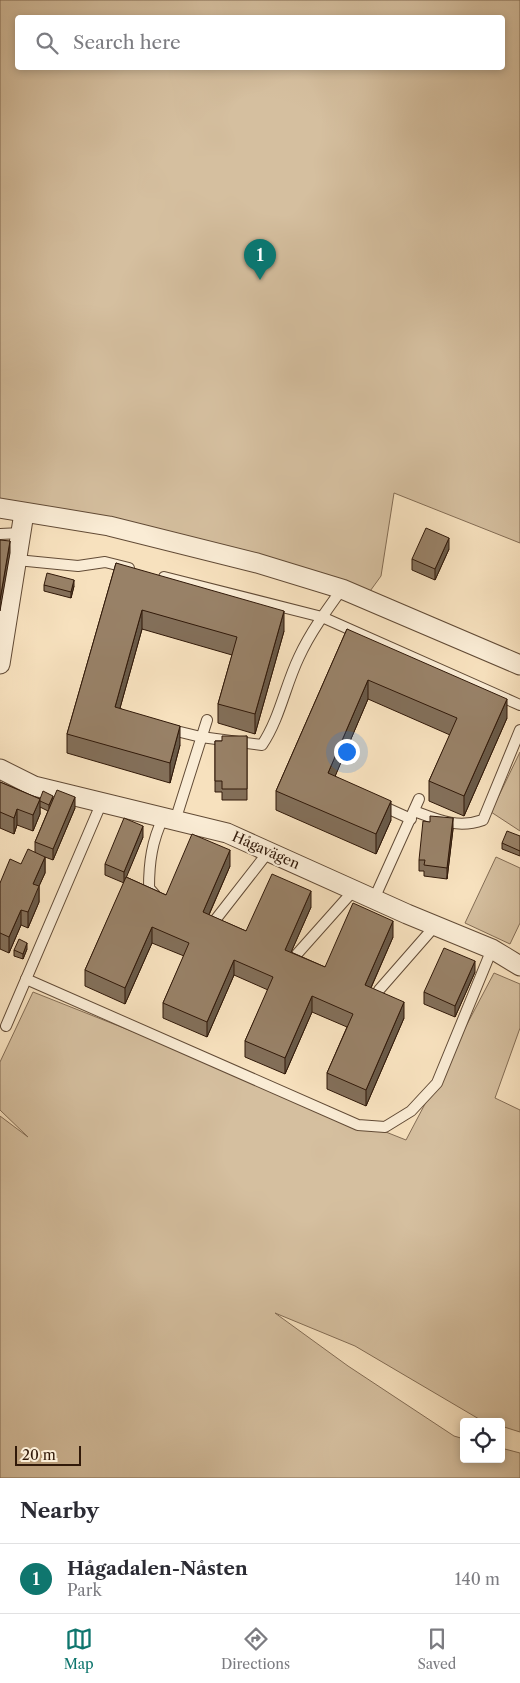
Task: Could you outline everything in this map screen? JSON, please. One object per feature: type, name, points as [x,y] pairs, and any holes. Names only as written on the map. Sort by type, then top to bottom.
[{"type":"street","points":[[0,508],[109,526],[257,563],[342,589],[520,665]]},
{"type":"street","points":[[0,664],[24,513]]},
{"type":"street","name":"Hågavägen","points":[[0,769],[34,786],[101,804],[227,833],[435,926],[492,949],[520,966]]},
{"type":"lane","points":[[0,534],[21,533]]},
{"type":"lane","points":[[18,560],[78,566],[105,562],[322,617],[520,705]]},
{"type":"lane","points":[[158,726],[202,737],[262,745],[270,732],[300,655],[322,617],[342,589]]},
{"type":"lane","points":[[156,896],[149,888],[152,846],[169,819],[207,720]]},
{"type":"lane","points":[[366,799],[413,815],[446,823],[469,825],[483,820],[520,730]]},
{"type":"lane","points":[[374,899],[420,799]]},
{"type":"lane","points":[[6,1026],[101,804]]},
{"type":"lane","points":[[216,919],[269,851]]},
{"type":"lane","points":[[297,954],[354,890]]},
{"type":"lane","points":[[379,990],[435,926]]},
{"type":"lane","points":[[26,979],[358,1125],[385,1127],[411,1111],[437,1083],[492,949]]},
{"type":"shaded area","points":[[0,0],[520,0],[520,543],[394,493],[381,576],[360,605],[249,569],[0,509]]},
{"type":"shaded area","points":[[520,752],[520,831],[491,812]]},
{"type":"shaded area","points":[[496,857],[520,868],[520,923],[510,944],[465,923]]},
{"type":"shaded area","points":[[494,973],[520,984],[520,1028],[495,1098],[520,1110],[520,1432],[505,1427],[505,1418],[477,1418],[355,1346],[275,1313],[348,1366],[454,1436],[460,1438],[460,1463],[505,1463],[505,1449],[520,1453],[520,1478],[0,1478],[0,1116],[28,1137],[0,1110],[0,1062],[33,992],[406,1140]]},
{"type":"building","points":[[426,528],[449,538],[435,569],[412,559]]},
{"type":"building","points":[[0,540],[10,541],[0,600]]},
{"type":"building","points":[[116,563],[284,611],[255,714],[218,704],[237,637],[142,610],[115,707],[180,726],[170,763],[67,734]]},
{"type":"building","points":[[47,573],[74,580],[71,592],[44,585]]},
{"type":"building","points":[[347,629],[507,699],[464,796],[429,781],[457,718],[368,680],[328,773],[391,801],[376,834],[276,791]]},
{"type":"building","points":[[222,736],[247,736],[247,789],[222,789],[222,781],[215,781],[215,741],[222,741]]},
{"type":"building","points":[[0,782],[40,799],[33,815],[17,809],[14,818],[0,812]]},
{"type":"building","points":[[57,790],[75,797],[53,849],[35,842]]},
{"type":"building","points":[[43,791],[53,796],[49,805],[40,801]]},
{"type":"building","points":[[430,816],[453,818],[447,868],[424,865],[425,860],[419,860],[423,821],[430,822]]},
{"type":"building","points":[[124,818],[143,826],[124,872],[105,864]]},
{"type":"building","points":[[507,831],[520,836],[520,851],[502,843]]},
{"type":"building","points":[[192,834],[230,850],[203,912],[246,931],[272,874],[311,891],[285,950],[325,967],[353,903],[393,921],[365,985],[404,1002],[366,1090],[327,1073],[353,1014],[312,996],[285,1058],[245,1041],[273,977],[234,960],[207,1022],[163,1003],[189,943],[152,927],[125,988],[85,970],[126,877],[166,895]]},
{"type":"building","points":[[28,849],[45,857],[33,884],[39,886],[28,912],[21,910],[9,937],[0,933],[0,883],[10,859],[21,864]]},
{"type":"building","points":[[19,939],[27,943],[23,954],[14,950]]},
{"type":"building","points":[[444,948],[475,961],[455,1006],[424,992]]},
{"type":"place","name":"Hågadalen-Nåsten","points":[[260,280]]}]
